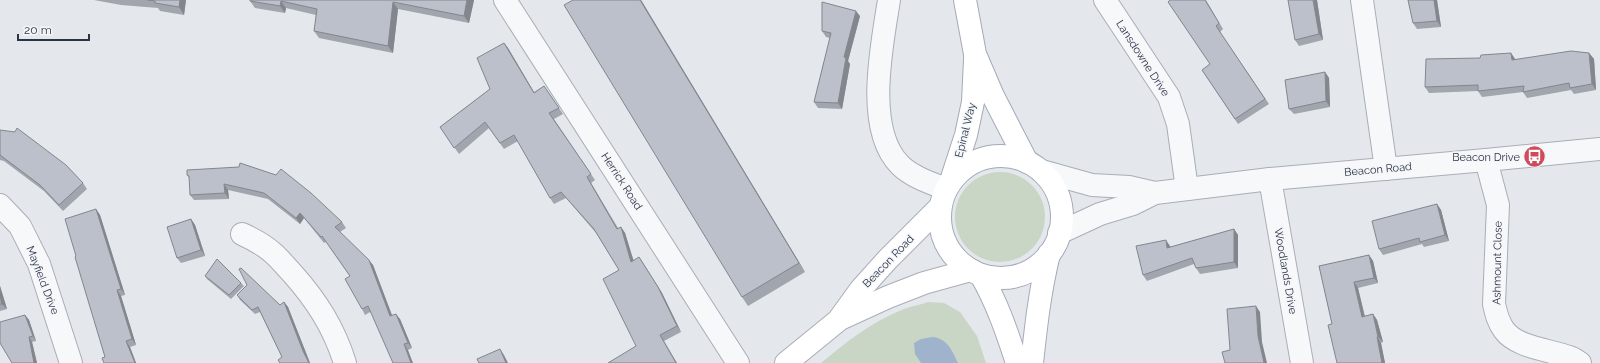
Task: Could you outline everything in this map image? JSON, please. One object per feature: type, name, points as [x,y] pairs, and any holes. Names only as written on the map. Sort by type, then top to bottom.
[{"type":"main road","name":"Epinal Way","points":[[965,0],[975,54],[993,96],[1034,166]]},
{"type":"main road","name":"Epinal Way","points":[[946,192],[966,135],[973,102],[975,54]]},
{"type":"main road","points":[[994,156],[1011,156],[1034,166],[1053,185],[1060,201],[1062,217],[1057,242],[1049,254],[1038,265],[1025,273],[1011,277],[996,278],[976,272],[958,261],[949,250],[943,236],[940,222],[946,192],[962,169],[977,160],[994,156]]},
{"type":"main road","name":"Beacon Road","points":[[840,319],[861,289],[946,192]]},
{"type":"main road","points":[[1032,363],[1038,308],[1049,254]]},
{"type":"main road","points":[[976,272],[991,292],[1006,328],[1017,363]]},
{"type":"main road","name":"Beacon Road","points":[[786,363],[840,319],[888,297],[924,283],[976,272]]},
{"type":"street","name":"Herrick Road","points":[[505,0],[738,363]]},
{"type":"street","points":[[890,0],[879,69],[879,98],[882,129],[889,150],[901,166],[918,178],[946,192]]},
{"type":"street","name":"Lansdowne Drive","points":[[1105,0],[1169,97],[1178,124],[1187,189]]},
{"type":"street","points":[[1362,0],[1386,168]]},
{"type":"street","name":"Beacon Road","points":[[1059,233],[1100,214],[1133,204],[1155,193],[1270,179],[1600,149]]},
{"type":"street","name":"Ashmount Close","points":[[1486,160],[1498,205],[1494,304],[1498,319],[1505,332],[1518,341],[1533,347],[1570,357],[1580,363]]},
{"type":"street","name":"Beacon Road","points":[[1034,166],[1092,185],[1128,186],[1155,193]]},
{"type":"street","name":"Woodlands Drive","points":[[1270,179],[1302,363]]},
{"type":"street","name":"Mayfield Drive","points":[[0,205],[20,226],[38,264],[71,363]]},
{"type":"street","points":[[242,234],[260,243],[274,254],[307,290],[325,315],[341,350],[345,363]]},
{"type":"green space","points":[[1000,172],[1017,175],[1032,185],[1042,200],[1045,217],[1042,234],[1032,249],[1017,259],[1000,262],[983,259],[968,249],[958,234],[955,217],[958,200],[968,185],[983,175]]},
{"type":"green space","points":[[928,302],[944,303],[960,312],[977,336],[986,363],[821,363],[850,340],[881,320],[904,309]]},
{"type":"water","points":[[932,337],[945,342],[951,349],[958,363],[921,363],[915,354],[914,343],[921,339]]},
{"type":"building","points":[[148,0],[180,0],[179,7],[155,3],[155,1]]},
{"type":"building","points":[[250,0],[467,0],[464,16],[393,2],[388,46],[314,31],[317,9],[281,1],[280,6]]},
{"type":"building","points":[[573,0],[640,0],[799,263],[742,297],[564,5]]},
{"type":"building","points":[[1170,0],[1205,0],[1219,23],[1216,26],[1265,99],[1235,119],[1202,70],[1210,64],[1168,2]]},
{"type":"building","points":[[1288,0],[1313,0],[1319,34],[1295,40]]},
{"type":"building","points":[[1408,0],[1434,0],[1437,21],[1413,23]]},
{"type":"building","points":[[822,2],[856,11],[844,57],[846,58],[838,103],[814,102],[831,33],[822,31]]},
{"type":"building","points":[[504,43],[534,93],[544,86],[559,108],[549,113],[591,174],[587,177],[617,229],[621,227],[631,262],[639,257],[658,287],[677,326],[660,335],[676,363],[608,363],[636,346],[603,279],[619,270],[594,229],[561,192],[550,198],[514,135],[500,143],[485,122],[454,148],[440,127],[490,89],[477,58]]},
{"type":"building","points":[[1571,51],[1589,53],[1592,84],[1570,88],[1569,83],[1523,92],[1524,86],[1478,91],[1478,85],[1425,87],[1426,59],[1480,58],[1481,55],[1511,53],[1512,60]]},
{"type":"building","points":[[1325,72],[1326,101],[1289,109],[1285,80]]},
{"type":"building","points":[[17,128],[66,165],[83,183],[59,205],[40,185],[0,155],[0,130],[15,132]]},
{"type":"building","points":[[240,163],[276,175],[281,169],[311,193],[342,222],[335,227],[369,260],[390,316],[396,314],[408,343],[404,344],[411,363],[393,363],[368,306],[362,309],[345,279],[350,276],[322,236],[321,237],[300,213],[296,218],[264,193],[224,184],[225,193],[190,195],[189,176],[187,175],[187,170],[239,167]]},
{"type":"building","points":[[1437,204],[1445,235],[1420,242],[1419,238],[1379,249],[1372,221]]},
{"type":"building","points":[[96,209],[121,289],[117,290],[132,339],[126,341],[135,363],[104,363],[102,358],[105,357],[65,219]]},
{"type":"building","points":[[191,219],[201,250],[177,258],[167,227]]},
{"type":"building","points":[[1234,229],[1234,262],[1196,268],[1192,258],[1143,275],[1136,246],[1166,240],[1167,248]]},
{"type":"building","points":[[1369,255],[1374,278],[1354,282],[1362,317],[1373,314],[1382,363],[1337,363],[1328,325],[1332,324],[1319,266]]},
{"type":"building","points":[[217,259],[241,283],[229,295],[205,276]]},
{"type":"building","points":[[241,268],[280,305],[284,302],[309,363],[280,363],[278,360],[282,357],[258,307],[252,310],[237,295],[247,285],[239,269]]},
{"type":"building","points":[[1256,306],[1258,336],[1264,363],[1225,363],[1222,352],[1230,350],[1227,309]]},
{"type":"building","points":[[25,315],[33,336],[29,337],[34,363],[12,363],[0,343],[0,322]]},
{"type":"building","points":[[500,349],[506,363],[479,363],[477,359]]},
{"type":"place","name":"Beacon Drive","points":[[1535,157]]}]
